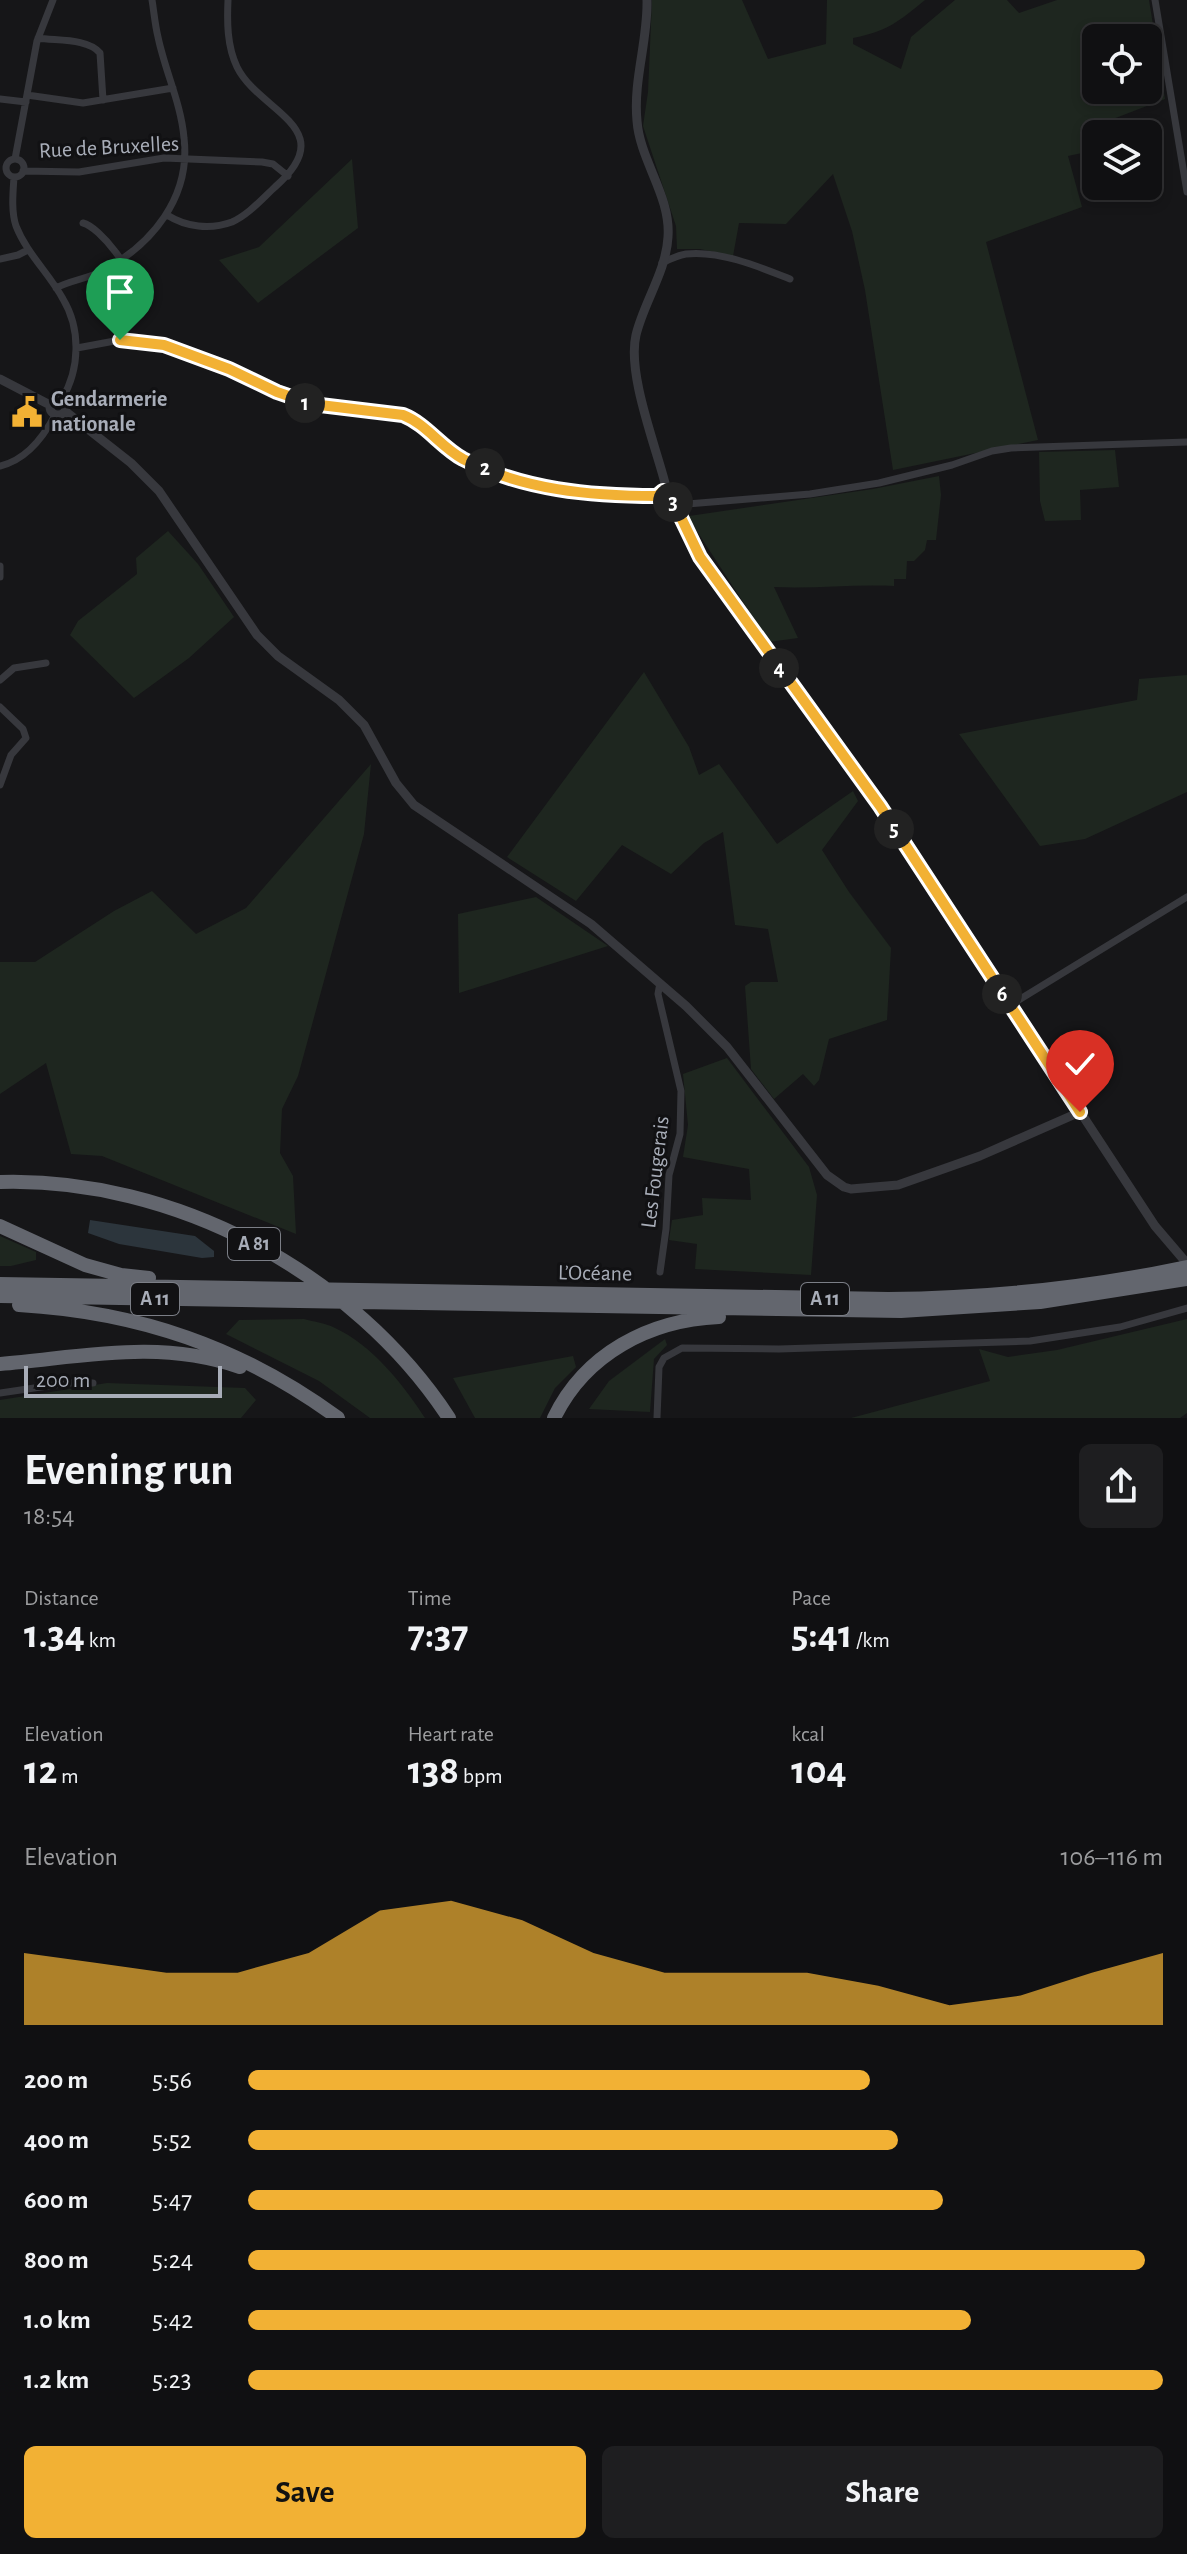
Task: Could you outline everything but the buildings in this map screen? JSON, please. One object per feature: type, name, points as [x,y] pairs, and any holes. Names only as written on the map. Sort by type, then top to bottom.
[{"type":"highway","name":"A 81","points":[[0,1182],[65,1186],[130,1197],[201,1220],[277,1256],[318,1283],[386,1341],[417,1374],[449,1418]]},
{"type":"highway","points":[[0,1226],[96,1269],[139,1278],[222,1282],[239,1288]]},
{"type":"highway","name":"L’Océane","points":[[0,1296],[913,1299],[1055,1289],[1185,1264]]},
{"type":"highway","name":"L’Océane","points":[[380,1297],[886,1311],[977,1308],[1104,1294],[1187,1279]]},
{"type":"highway","name":"L’Océane","points":[[0,1284],[239,1288],[310,1296]]},
{"type":"highway","points":[[0,1304],[108,1315],[168,1330],[258,1366],[338,1418]]},
{"type":"highway","points":[[554,1418],[586,1371],[603,1356],[645,1332],[683,1322],[748,1316],[765,1310]]},
{"type":"highway","points":[[0,1364],[118,1351],[174,1351],[245,1368],[305,1401],[323,1407]]},
{"type":"street","points":[[15,159],[38,38],[53,0]]},
{"type":"street","points":[[56,288],[95,275],[147,238],[167,215],[178,190],[184,160],[184,135],[158,37],[152,0]]},
{"type":"street","points":[[167,215],[187,225],[229,223],[288,176],[297,161],[301,145],[298,133],[238,69],[231,49],[228,0]]},
{"type":"street","points":[[77,348],[120,340],[155,343],[229,369],[298,401],[340,409],[397,413],[414,420],[462,459],[560,491],[657,496],[663,491],[665,483],[635,369],[634,349],[668,239],[668,218],[640,141],[637,121],[647,30],[647,0]]},
{"type":"street","points":[[1155,0],[1187,192]]},
{"type":"street","points":[[38,38],[97,49],[100,53],[103,100]]},
{"type":"street","points":[[0,99],[83,103],[173,88]]},
{"type":"street","name":"Rue de Bruxelles","points":[[23,171],[61,173],[164,158],[262,162],[273,164],[288,176]]},
{"type":"street","points":[[15,159],[22,162],[23,171],[14,177],[3,166],[15,159]]},
{"type":"street","points":[[0,466],[12,461],[42,438],[56,410],[54,399],[62,399],[74,371],[77,348],[67,307],[28,250],[17,228],[13,213],[14,177]]},
{"type":"street","points":[[83,223],[92,226],[120,259],[135,284],[134,291]]},
{"type":"street","points":[[0,259],[28,250]]},
{"type":"street","points":[[662,263],[678,256],[696,254],[746,262],[790,279]]},
{"type":"street","points":[[0,379],[56,410],[131,463],[155,486],[257,635],[278,656],[351,711],[369,731],[396,783],[414,805],[591,924],[660,983],[727,1047],[827,1175],[851,1189],[898,1185],[980,1156],[1080,1112]]},
{"type":"street","points":[[675,505],[838,490],[879,483],[1011,448],[1187,442]]},
{"type":"street","points":[[663,491],[675,505],[700,557],[880,806],[1155,1226],[1185,1264]]},
{"type":"street","points":[[0,566],[0,577]]},
{"type":"street","points":[[0,680],[14,668],[46,663]]},
{"type":"street","points":[[0,707],[23,729],[26,738],[11,755],[0,785]]},
{"type":"street","points":[[1009,1006],[1187,897]]},
{"type":"street","name":"Les Fougerais","points":[[660,983],[658,994],[681,1091],[680,1134],[669,1175],[660,1272]]},
{"type":"street","points":[[657,1418],[659,1367],[664,1358],[682,1348],[779,1349],[1030,1341],[1120,1327],[1187,1308]]},
{"type":"street","points":[[0,1393],[68,1383],[93,1383]]},
{"type":"shaded area","points":[[652,0],[742,0],[768,59],[826,44],[827,0],[925,0],[892,25],[853,38],[853,44],[901,69],[911,37],[955,0],[1007,0],[1019,13],[1057,0],[1149,0],[1153,24],[1082,24],[1082,104],[1152,104],[1113,120],[1082,120],[1082,153],[1068,156],[1082,207],[986,242],[1038,440],[893,470],[865,290],[852,231],[833,174],[786,224],[739,223],[733,256],[700,249],[677,249],[676,226],[643,126],[648,92]]},
{"type":"shaded area","points":[[352,159],[358,228],[258,303],[219,260],[259,247]]},
{"type":"shaded area","points":[[1115,450],[1119,487],[1080,490],[1081,520],[1045,521],[1040,501],[1039,452]]},
{"type":"shaded area","points":[[939,476],[941,495],[936,540],[927,540],[925,550],[914,561],[907,561],[906,579],[894,579],[894,586],[774,587],[798,638],[769,642],[689,516],[873,489]]},
{"type":"shaded area","points":[[168,531],[198,564],[234,617],[189,658],[134,698],[70,635],[78,621],[137,574],[136,558]]},
{"type":"shaded area","points":[[644,672],[689,747],[699,775],[719,764],[777,844],[853,791],[858,801],[822,850],[891,948],[887,1020],[829,1039],[819,1080],[814,1086],[803,1074],[774,1099],[751,1069],[745,986],[751,982],[778,982],[768,929],[735,925],[723,832],[704,843],[671,874],[622,845],[576,901],[507,857]]},
{"type":"shaded area","points":[[1187,675],[1187,792],[1085,839],[1040,846],[959,734],[1137,700],[1139,679]]},
{"type":"shaded area","points":[[371,764],[364,834],[298,1076],[282,1109],[280,1153],[293,1176],[296,1234],[102,1156],[71,1154],[46,1063],[0,1094],[0,962],[35,962],[114,911],[152,891],[196,934],[246,908]]},
{"type":"shaded area","points":[[536,897],[608,946],[459,993],[458,914]]},
{"type":"shaded area","points":[[727,1058],[809,1167],[817,1195],[811,1275],[695,1269],[697,1244],[669,1240],[672,1220],[703,1215],[702,1198],[751,1200],[749,1169],[683,1157],[688,1125],[683,1074]]},
{"type":"shaded area","points":[[90,1220],[195,1236],[214,1251],[214,1257],[202,1258],[119,1244],[88,1233]]},
{"type":"shaded area","points":[[0,1236],[36,1252],[36,1260],[0,1266]]},
{"type":"shaded area","points":[[304,1319],[331,1326],[362,1344],[397,1379],[425,1418],[370,1418],[319,1381],[226,1334],[239,1320]]},
{"type":"shaded area","points":[[1187,1319],[1187,1413],[1180,1418],[851,1418],[990,1381],[979,1349],[1008,1357],[1057,1350]]},
{"type":"shaded area","points":[[665,1339],[667,1345],[654,1359],[650,1412],[589,1409],[609,1381]]},
{"type":"shaded area","points":[[573,1356],[576,1367],[555,1388],[540,1418],[475,1418],[453,1378]]},
{"type":"shaded area","points":[[107,1383],[245,1388],[256,1400],[241,1418],[0,1418],[0,1400]]},
{"type":"place","name":"Gendarmerie nationale","points":[[27,412]]},
{"type":"route","points":[[120,340],[164,345],[229,369],[298,401],[403,415],[414,420],[462,459],[524,481],[574,493],[657,496],[663,491],[675,505],[687,533],[716,581],[880,806],[915,864],[1080,1112]]}]
